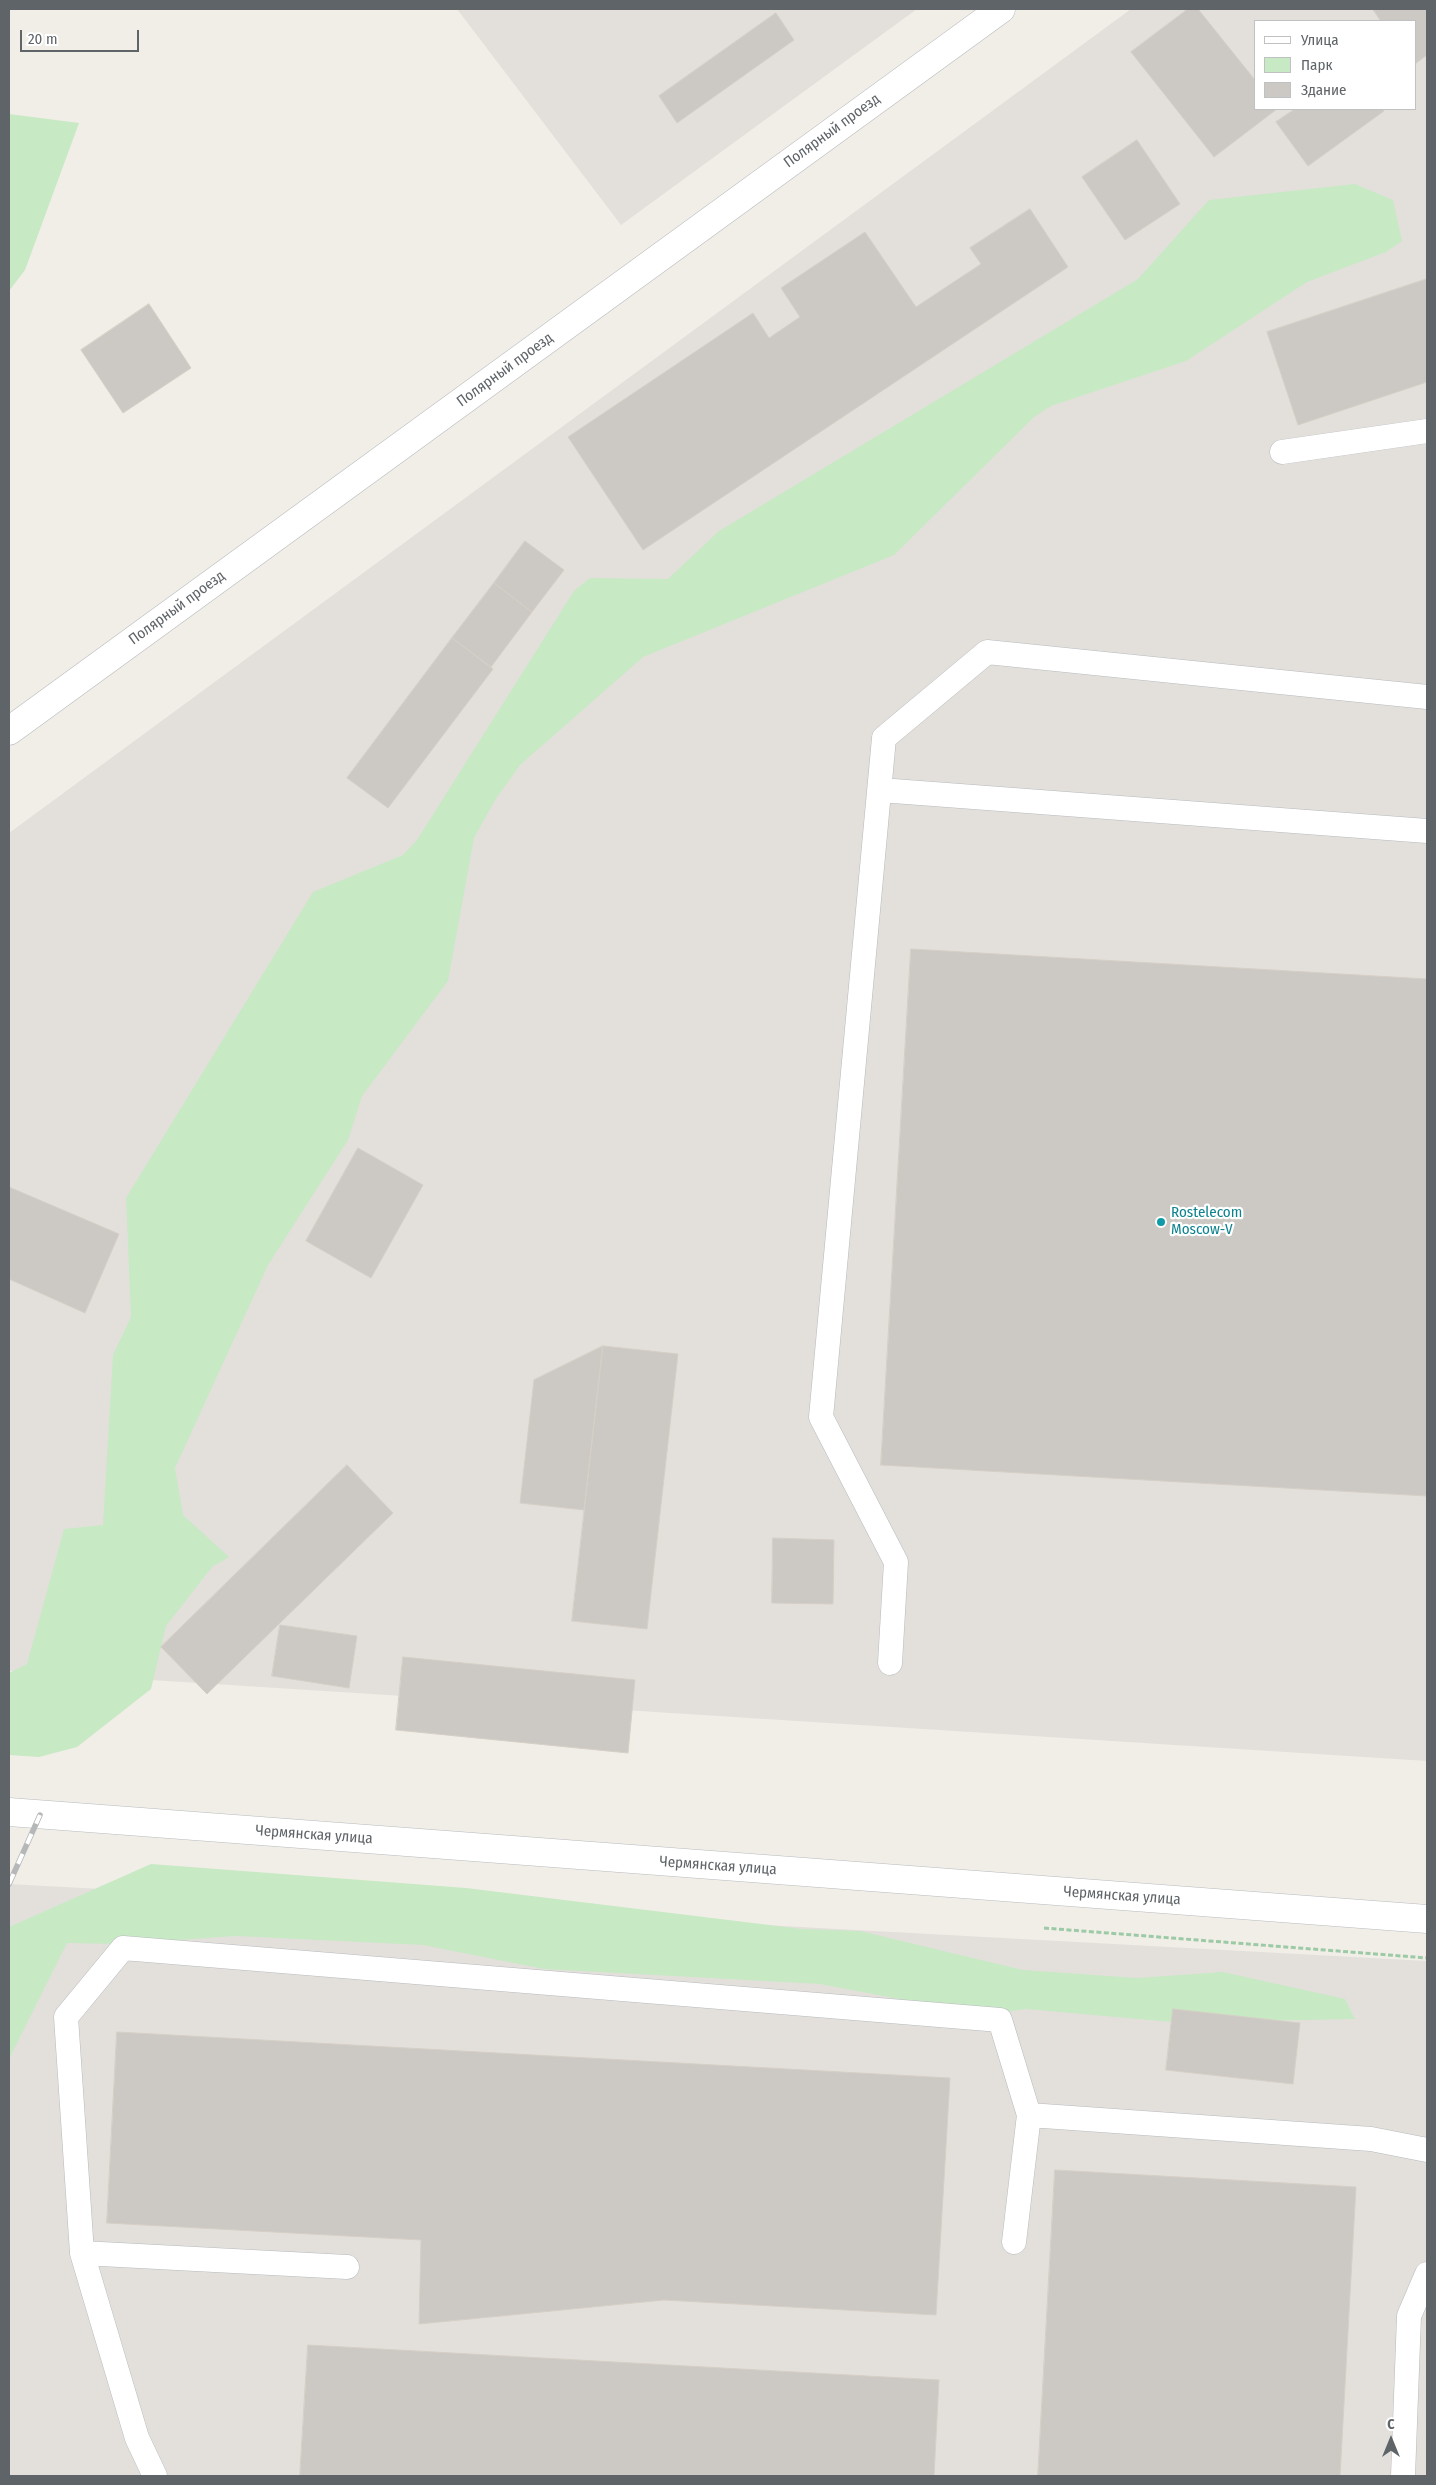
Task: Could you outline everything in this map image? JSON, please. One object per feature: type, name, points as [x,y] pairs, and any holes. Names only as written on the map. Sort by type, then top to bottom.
[{"type":"street","name":"Полярный проезд","points":[[9,731],[1001,9]]},
{"type":"street","name":"Чермянская улица","points":[[9,1812],[1427,1919]]},
{"type":"lane","points":[[1282,452],[1427,431]]},
{"type":"lane","points":[[890,1663],[896,1562],[821,1417],[884,738],[988,652],[1427,697]]},
{"type":"lane","points":[[880,790],[1427,831]]},
{"type":"lane","points":[[155,2476],[137,2438],[82,2253],[66,2017],[123,1948],[1000,2020],[1029,2115],[1014,2242]]},
{"type":"lane","points":[[1029,2115],[1371,2139],[1427,2150]]},
{"type":"lane","points":[[82,2253],[348,2267]]},
{"type":"lane","points":[[1402,2476],[1409,2316],[1427,2274]]},
{"type":"shaded area","points":[[457,9],[917,9],[621,225]]},
{"type":"shaded area","points":[[1131,9],[1427,9],[1427,1761],[9,1671],[9,833]]},
{"type":"shaded area","points":[[9,1884],[1427,1961],[1427,2476],[9,2476]]},
{"type":"green space","points":[[9,114],[79,123],[25,270],[9,291]]},
{"type":"green space","points":[[1355,184],[1393,200],[1402,241],[1386,252],[1307,282],[1186,361],[1051,406],[1034,417],[894,555],[643,657],[520,765],[495,800],[474,838],[448,981],[362,1096],[348,1140],[268,1265],[175,1468],[183,1515],[229,1557],[212,1567],[166,1626],[151,1689],[77,1747],[39,1757],[9,1755],[9,1673],[27,1664],[64,1529],[103,1525],[113,1355],[131,1317],[126,1198],[313,892],[403,855],[417,840],[574,591],[590,578],[668,579],[719,531],[1138,279],[1209,200]]},
{"type":"green space","points":[[151,1864],[466,1888],[802,1929],[860,1931],[1023,1970],[1137,1978],[1223,1972],[1345,1999],[1355,2019],[1258,2021],[1262,2030],[1026,2009],[983,2015],[820,1984],[544,1969],[423,1945],[236,1936],[120,1944],[67,1943],[9,2059],[9,1927]]},
{"type":"building","points":[[1188,9],[1198,9],[1254,79],[1254,110],[1276,110],[1214,157],[1131,52]]},
{"type":"building","points":[[1373,9],[1427,9],[1427,55],[1416,63],[1416,20],[1380,20]]},
{"type":"building","points":[[776,13],[794,40],[677,123],[659,96]]},
{"type":"building","points":[[1294,110],[1384,111],[1308,166],[1276,122]]},
{"type":"building","points":[[1137,140],[1180,204],[1125,240],[1082,177]]},
{"type":"building","points":[[1030,209],[1068,267],[643,550],[568,437],[753,313],[769,338],[800,317],[781,288],[865,232],[916,307],[981,264],[970,248]]},
{"type":"building","points":[[1427,279],[1427,382],[1298,425],[1267,332]]},
{"type":"building","points":[[149,304],[191,368],[123,413],[81,350]]},
{"type":"building","points":[[525,541],[564,570],[532,612],[494,583]]},
{"type":"building","points":[[494,583],[532,612],[491,667],[452,638]]},
{"type":"building","points":[[452,638],[493,669],[388,808],[347,778]]},
{"type":"building","name":"Rostelecom Moscow-V","points":[[911,949],[1427,979],[1427,1496],[881,1465]]},
{"type":"building","points":[[358,1148],[423,1185],[371,1278],[306,1241]]},
{"type":"building","points":[[9,1187],[119,1234],[85,1313],[9,1279]]},
{"type":"building","points":[[603,1346],[678,1354],[647,1629],[572,1621]]},
{"type":"building","points":[[603,1346],[584,1510],[520,1503],[534,1380]]},
{"type":"building","points":[[347,1465],[393,1513],[207,1694],[161,1647]]},
{"type":"building","points":[[773,1538],[834,1540],[833,1604],[772,1603]]},
{"type":"building","points":[[280,1625],[357,1636],[349,1688],[272,1676]]},
{"type":"building","points":[[403,1657],[635,1680],[628,1753],[396,1730]]},
{"type":"building","points":[[1173,2009],[1300,2023],[1293,2084],[1166,2070]]},
{"type":"building","points":[[117,2032],[950,2078],[936,2315],[664,2300],[419,2324],[421,2240],[107,2223]]},
{"type":"building","points":[[1055,2170],[1356,2187],[1340,2476],[1038,2476]]},
{"type":"building","points":[[308,2345],[939,2380],[934,2476],[300,2476]]},
{"type":"railway","points":[[9,1884],[40,1815]]},
{"type":"place","name":"Rostelecom Moscow-V","points":[[1161,1222]]}]
